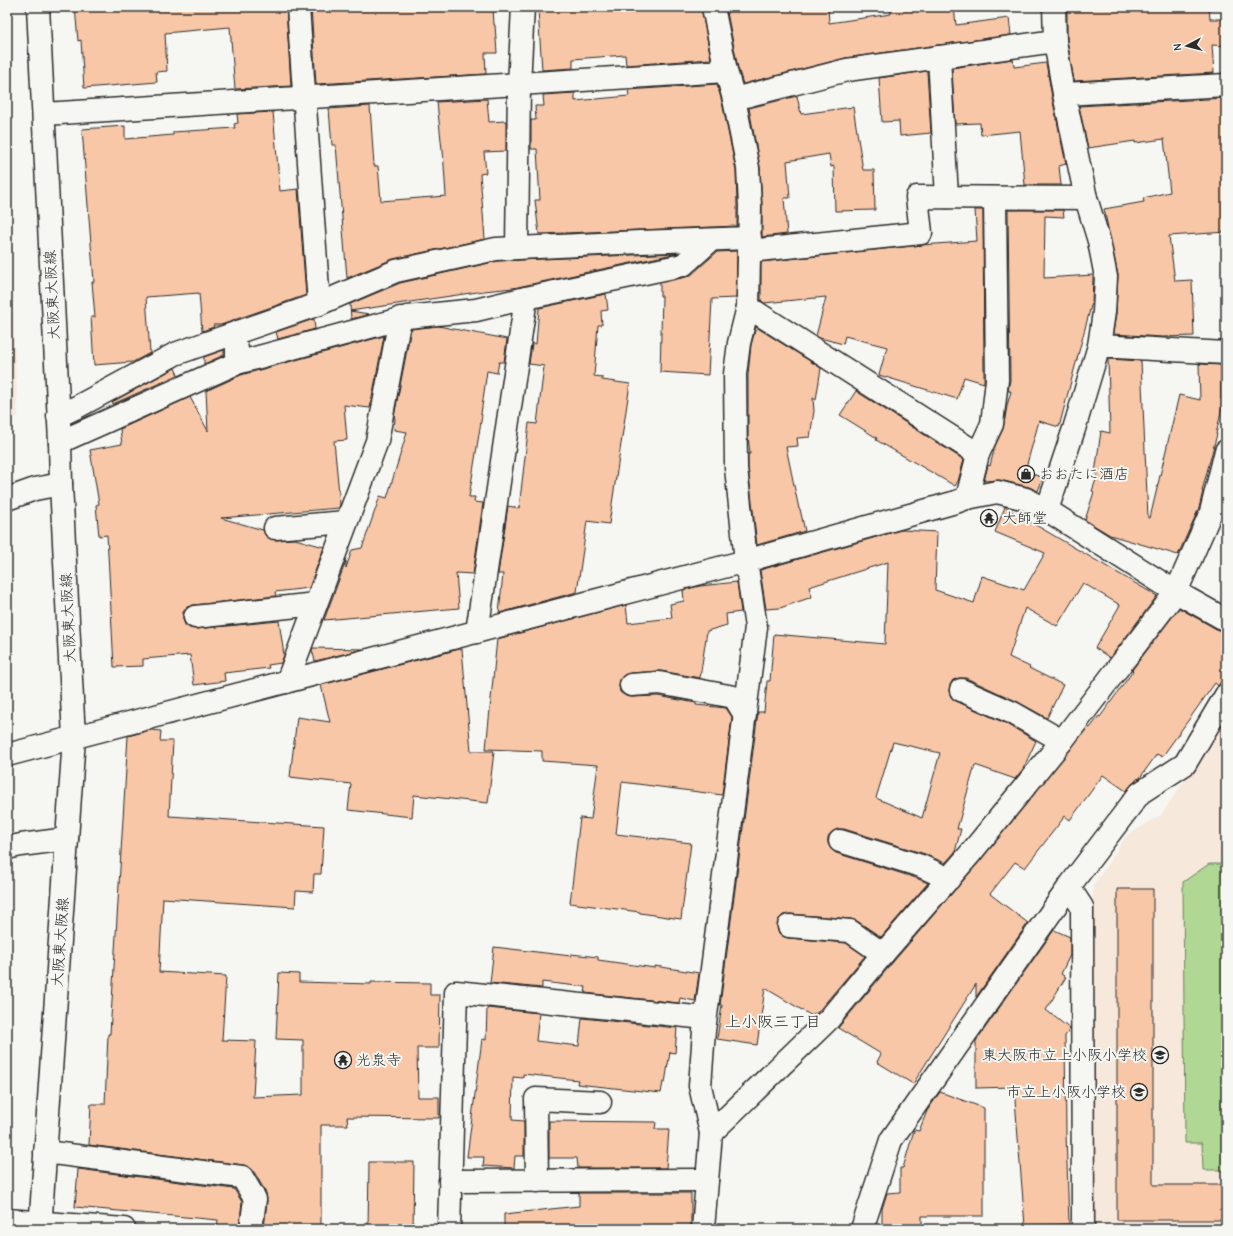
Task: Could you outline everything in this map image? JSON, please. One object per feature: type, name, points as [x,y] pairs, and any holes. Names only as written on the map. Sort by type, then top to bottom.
[{"type":"street","name":"大阪東大阪線","points":[[38,7],[60,442],[60,484],[74,738],[40,1226]]},
{"type":"street","points":[[298,7],[319,304]]},
{"type":"street","points":[[517,248],[518,85],[523,7]]},
{"type":"street","points":[[703,1229],[711,1133],[700,1086],[705,1018],[756,627],[746,561],[736,468],[735,374],[739,343],[748,307],[750,206],[748,168],[713,7]]},
{"type":"street","points":[[1047,510],[1074,429],[1099,346],[1104,312],[1106,276],[1099,241],[1086,198],[1064,94],[1055,40],[1054,7]]},
{"type":"street","points":[[734,99],[847,70],[939,58],[1055,40]]},
{"type":"street","points":[[939,58],[947,197]]},
{"type":"street","points":[[44,114],[726,71]]},
{"type":"street","points":[[1064,94],[1226,85]]},
{"type":"street","points":[[58,416],[78,407],[175,354],[319,304],[396,272],[496,249],[711,240],[750,245],[921,233],[917,197],[1086,198]]},
{"type":"street","points":[[967,498],[978,454],[992,424],[997,380],[995,198]]},
{"type":"street","points":[[60,442],[237,363],[400,318],[476,310],[683,265],[711,240]]},
{"type":"street","points":[[477,632],[526,298]]},
{"type":"street","points":[[748,307],[978,454]]},
{"type":"street","points":[[287,682],[377,441],[400,318]]},
{"type":"street","points":[[237,332],[237,363]]},
{"type":"street","points":[[1099,346],[1226,353]]},
{"type":"street","points":[[711,1133],[829,1019],[949,878],[1062,741],[1176,592],[1211,512],[1226,451]]},
{"type":"street","points":[[7,499],[35,489],[60,484]]},
{"type":"street","points":[[7,755],[746,561],[967,498],[997,492],[1026,499],[1047,510],[1176,592],[1226,620]]},
{"type":"street","points":[[275,528],[346,522]]},
{"type":"street","points":[[195,617],[316,604]]},
{"type":"street","points":[[632,685],[658,683],[734,697],[745,715]]},
{"type":"street","points":[[961,690],[1013,713],[1062,741]]},
{"type":"street","points":[[862,1229],[892,1140],[1069,887],[1140,793],[1185,764],[1226,695]]},
{"type":"street","points":[[7,848],[67,839]]},
{"type":"street","points":[[840,841],[921,866],[949,878]]},
{"type":"street","points":[[1069,887],[1082,907],[1083,1229]]},
{"type":"street","points":[[788,926],[850,931],[883,954]]},
{"type":"street","points":[[448,1229],[456,992],[705,1018]]},
{"type":"street","points":[[537,1181],[536,1099],[600,1102]]},
{"type":"street","points":[[45,1152],[242,1177],[255,1199],[252,1229]]},
{"type":"street","points":[[450,1181],[707,1180]]},
{"type":"street","points":[[7,1220],[40,1226],[124,1229]]},
{"type":"shaded area","points":[[7,210],[18,417],[7,418]]},
{"type":"shaded area","name":"東大阪市立上小阪小学校","points":[[1226,719],[1226,1227],[1094,1224],[1093,886],[1126,836],[1161,815]]},
{"type":"green space","points":[[1209,864],[1226,864],[1226,1170],[1203,1170],[1202,1143],[1185,1143],[1183,882]]},
{"type":"building","points":[[75,7],[286,7],[291,86],[235,89],[230,27],[165,33],[167,71],[156,72],[157,82],[84,88],[81,40],[78,41]]},
{"type":"building","points":[[311,7],[493,7],[497,53],[485,53],[486,74],[316,84]]},
{"type":"building","points":[[598,7],[701,7],[711,59],[626,65],[625,55],[573,59],[573,68],[542,70],[538,10]]},
{"type":"building","points":[[726,7],[828,7],[829,23],[891,14],[890,7],[954,7],[956,25],[1009,18],[1011,35],[845,58],[743,84],[738,68]]},
{"type":"building","points":[[1067,7],[1209,7],[1210,19],[1226,19],[1226,46],[1212,45],[1214,73],[1074,81],[1067,40]]},
{"type":"building","points":[[1013,59],[1014,67],[1046,63],[1066,164],[1059,166],[1061,185],[1025,185],[1020,131],[981,135],[980,123],[955,124],[952,68]]},
{"type":"building","points":[[927,71],[931,133],[900,136],[899,121],[882,122],[879,78]]},
{"type":"building","points":[[717,84],[736,170],[737,226],[539,234],[535,200],[540,200],[537,149],[531,149],[531,120],[536,120],[535,106],[544,106],[543,95],[575,93],[575,101],[629,96],[628,90]]},
{"type":"building","points":[[797,96],[801,114],[853,107],[863,170],[874,170],[875,210],[835,211],[834,166],[831,167],[829,154],[787,161],[790,198],[784,198],[787,234],[762,237],[760,167],[749,108]]},
{"type":"building","points":[[1226,98],[1226,232],[1169,236],[1175,281],[1192,280],[1194,336],[1162,337],[1113,334],[1116,313],[1118,275],[1104,209],[1144,202],[1143,198],[1170,192],[1164,139],[1135,143],[1135,141],[1088,148],[1079,106]]},
{"type":"building","points":[[487,99],[489,122],[506,121],[506,151],[484,152],[486,173],[480,174],[485,239],[393,259],[347,278],[336,145],[332,145],[329,109],[370,106],[374,166],[378,166],[381,201],[446,196],[443,150],[437,102]]},
{"type":"building","points":[[273,112],[280,191],[298,189],[306,295],[221,325],[213,325],[214,327],[202,331],[199,293],[146,297],[150,353],[133,362],[94,365],[91,317],[95,317],[92,282],[94,282],[82,129],[125,126],[125,139],[173,135],[173,132],[235,128],[234,124],[238,123],[237,114]]},
{"type":"building","points":[[975,210],[983,210],[984,383],[964,377],[957,399],[879,375],[887,347],[845,336],[843,344],[816,336],[826,297],[764,303],[761,300],[761,262],[922,245],[977,241]]},
{"type":"building","points":[[1008,210],[1063,210],[1064,217],[1045,216],[1044,278],[1093,275],[1092,302],[1059,427],[1039,421],[1025,471],[1043,478],[1038,491],[1029,487],[1000,480],[984,481],[988,465],[990,466],[995,446],[1003,429],[1011,391],[1008,391],[1010,380]]},
{"type":"building","points":[[737,251],[736,298],[712,299],[708,375],[660,372],[662,296],[660,296],[660,283],[691,275],[717,252]]},
{"type":"building","points":[[678,253],[513,288],[350,311],[350,304],[400,283],[498,261]]},
{"type":"building","points":[[606,294],[608,310],[601,311],[602,325],[598,325],[594,376],[602,377],[602,380],[630,384],[609,524],[587,521],[577,592],[499,613],[503,574],[498,574],[508,506],[519,508],[529,423],[537,424],[544,366],[529,364],[532,343],[536,344],[539,308]]},
{"type":"building","points":[[350,311],[369,314],[351,319]]},
{"type":"building","points":[[314,319],[315,329],[278,339],[276,332]]},
{"type":"building","points":[[438,326],[507,339],[504,362],[499,362],[497,373],[487,371],[482,415],[469,497],[475,497],[474,502],[483,503],[473,574],[456,573],[459,608],[324,620],[346,561],[346,568],[352,550],[362,548],[380,496],[387,498],[407,432],[394,430],[394,417],[411,329]]},
{"type":"building","points":[[756,327],[821,368],[816,400],[813,398],[814,411],[810,437],[797,438],[798,446],[786,447],[805,531],[757,545],[748,467],[748,454],[750,454],[748,436],[748,375],[751,345]]},
{"type":"building","points":[[384,336],[370,408],[344,405],[347,440],[334,441],[340,504],[339,508],[221,518],[263,530],[265,535],[270,539],[295,539],[324,547],[309,588],[275,592],[276,596],[194,605],[187,607],[183,612],[185,625],[196,629],[279,621],[284,655],[281,663],[268,665],[269,668],[224,673],[225,681],[194,685],[190,655],[143,659],[143,666],[114,667],[107,535],[99,536],[96,505],[99,504],[90,450],[122,444],[120,429],[190,397],[208,431],[206,391],[241,375]]},
{"type":"building","points":[[224,350],[224,355],[204,364],[204,357]]},
{"type":"building","points":[[1108,359],[1141,361],[1148,518],[1150,518],[1179,395],[1200,400],[1199,364],[1221,365],[1221,399],[1224,399],[1217,434],[1199,508],[1178,555],[1110,535],[1085,520],[1098,474],[1095,473],[1101,431],[1110,433]]},
{"type":"building","points":[[175,368],[178,375],[113,404],[112,402]]},
{"type":"building","points":[[856,391],[964,460],[955,486],[876,440],[877,438],[840,415]]},
{"type":"building","points":[[1005,507],[1157,596],[1110,658],[1095,648],[1120,605],[1083,583],[1057,626],[1025,608],[1009,657],[1063,685],[1047,718],[1018,702],[966,678],[953,680],[949,691],[951,697],[956,701],[1007,724],[1036,741],[1023,769],[1015,779],[975,765],[957,829],[961,829],[955,852],[945,863],[925,854],[844,829],[838,829],[832,832],[828,837],[828,843],[831,849],[836,853],[928,883],[881,937],[857,921],[851,919],[790,914],[783,915],[779,919],[777,925],[778,932],[782,936],[788,938],[846,943],[865,956],[816,1014],[814,1013],[812,1016],[765,988],[757,1045],[717,1039],[722,1005],[720,1005],[758,712],[764,712],[767,681],[770,681],[774,634],[885,644],[888,562],[809,587],[812,597],[780,608],[766,609],[760,570],[901,530],[937,532],[935,590],[974,603],[982,576],[1024,590],[1045,553],[995,532]],"holes":[[[893,742],[940,753],[922,818],[876,798]]]},
{"type":"building","points":[[737,582],[741,612],[726,614],[727,625],[707,631],[700,678],[661,671],[630,673],[624,675],[620,680],[619,686],[620,692],[626,696],[658,696],[696,703],[696,705],[726,708],[732,717],[722,795],[622,782],[616,834],[691,843],[681,919],[570,903],[580,818],[591,819],[598,765],[542,761],[542,751],[486,749],[497,639],[626,605],[628,623],[672,618],[670,604],[684,601],[683,590],[700,586]]},
{"type":"building","points":[[1179,608],[1220,631],[1226,632],[1226,673],[1218,686],[1215,683],[1162,757],[1157,754],[1139,779],[1138,778],[1126,791],[1103,775],[1070,820],[1065,816],[1025,868],[1015,862],[990,894],[1028,923],[976,997],[976,984],[913,1084],[877,1062],[881,1054],[838,1028],[979,862],[1088,727],[1090,728],[1099,716],[1100,717],[1133,671],[1132,670]]},
{"type":"building","points":[[313,648],[363,649],[315,661],[312,650]]},
{"type":"building","points":[[462,649],[471,751],[494,751],[488,803],[414,795],[412,817],[348,810],[351,784],[290,777],[297,717],[330,722],[321,685]]},
{"type":"building","points":[[151,730],[161,731],[160,741],[173,741],[169,816],[324,826],[321,874],[314,874],[313,892],[296,891],[295,907],[163,898],[159,972],[226,976],[222,1040],[256,1041],[253,1097],[303,1095],[303,1040],[276,1039],[279,973],[299,974],[299,982],[371,984],[371,982],[430,983],[430,995],[440,995],[439,1048],[417,1048],[418,1097],[439,1097],[439,1118],[347,1117],[348,1125],[321,1125],[321,1229],[264,1229],[267,1201],[266,1193],[253,1170],[244,1165],[89,1145],[91,1104],[105,1104],[108,1034],[110,1034],[128,736]]},
{"type":"building","points":[[1117,889],[1153,889],[1153,1185],[1226,1185],[1226,1220],[1117,1220]]},
{"type":"building","points":[[1054,930],[1070,937],[1070,955],[1061,974],[1066,977],[1046,1010],[1070,1029],[1065,1036],[1069,1224],[1025,1226],[1014,1087],[976,1088],[976,1041]]},
{"type":"building","points":[[494,947],[571,956],[571,954],[598,957],[598,960],[655,968],[655,966],[699,973],[695,1001],[680,998],[679,1003],[585,993],[586,987],[542,982],[542,988],[490,983]]},
{"type":"building","points":[[487,1008],[539,1013],[536,1041],[579,1046],[582,1018],[677,1028],[675,1053],[670,1052],[665,1083],[663,1082],[661,1093],[577,1084],[578,1080],[523,1074],[523,1078],[513,1077],[512,1120],[524,1121],[524,1156],[515,1156],[514,1168],[483,1166],[484,1157],[467,1157],[482,1039],[486,1040]]},
{"type":"building","points":[[940,1092],[984,1108],[984,1216],[922,1216],[922,1227],[882,1227],[882,1209],[887,1193],[900,1192],[900,1168],[903,1168],[914,1130],[919,1131],[927,1111]]},
{"type":"building","points":[[549,1121],[656,1122],[655,1129],[669,1129],[666,1168],[578,1168],[577,1158],[549,1158]]},
{"type":"building","points":[[369,1162],[414,1162],[413,1229],[368,1229]]},
{"type":"building","points":[[78,1169],[234,1189],[242,1202],[239,1229],[217,1229],[218,1220],[75,1207]]},
{"type":"building","points":[[579,1193],[691,1193],[691,1229],[504,1229],[504,1214],[579,1206]]},
{"type":"place","name":"おおたに酒店","points":[[1026,474]]},
{"type":"place","name":"大師堂","points":[[989,518]]},
{"type":"place","name":"東大阪市立上小阪小学校","points":[[1160,1055]]},
{"type":"place","name":"光泉寺","points":[[343,1060]]},
{"type":"place","name":"市立上小阪小学校","points":[[1139,1092]]},
{"type":"district","name":"上小阪三丁目","points":[[773,1021]]}]
